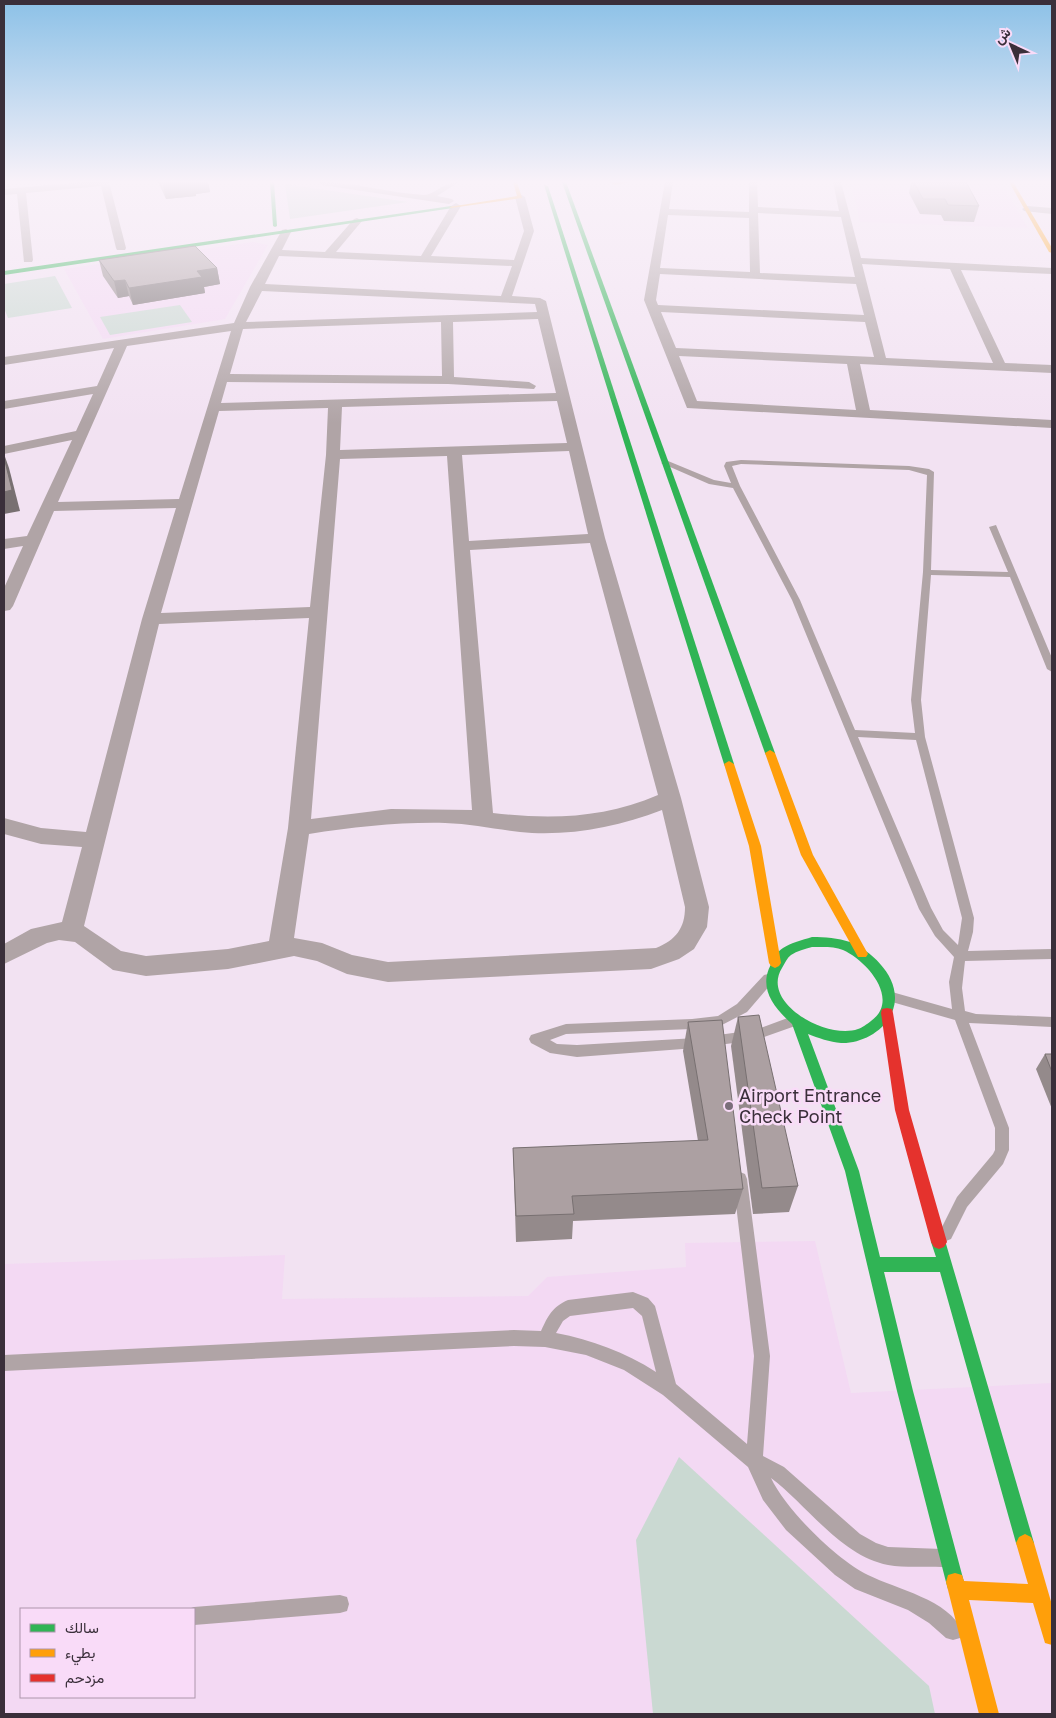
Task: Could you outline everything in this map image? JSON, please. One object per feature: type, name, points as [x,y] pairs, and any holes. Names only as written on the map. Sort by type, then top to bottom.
[{"type":"main road","points":[[4,273],[70,262]]},
{"type":"main road","points":[[570,262],[755,846],[772,969],[770,987],[775,999],[796,1022],[842,1137],[876,1265],[905,1391],[989,1714]]},
{"type":"main road","points":[[593,262],[807,855],[862,954]]},
{"type":"main road","points":[[772,969],[784,953],[796,946],[812,942],[838,944],[862,954],[877,966],[886,980],[890,996],[888,1013],[892,1059],[902,1110],[944,1264],[1046,1593],[1052,1636]]},
{"type":"main road","points":[[796,1022],[828,1036],[850,1036],[871,1030],[888,1013]]},
{"type":"main road","points":[[876,1265],[944,1264]]},
{"type":"main road","points":[[958,1590],[1046,1593]]},
{"type":"street","points":[[71,932],[151,619],[185,503],[238,326],[269,262]]},
{"type":"street","points":[[499,262],[518,263],[505,300]]},
{"type":"street","points":[[655,262],[650,300],[652,308],[673,352],[692,405],[1052,424]]},
{"type":"street","points":[[755,262],[755,276]]},
{"type":"street","points":[[856,262],[880,362]]},
{"type":"street","points":[[860,262],[1052,271]]},
{"type":"street","points":[[954,266],[1001,367]]},
{"type":"street","points":[[654,271],[861,281]]},
{"type":"street","points":[[4,955],[40,936],[60,931],[71,932],[90,939],[112,958],[133,965],[208,961],[280,948],[308,948],[322,952],[347,964],[388,972],[639,961],[664,956],[686,942],[694,931],[698,919],[670,798],[597,538],[574,447],[557,397],[540,301],[256,287]]},
{"type":"street","points":[[652,308],[870,319]]},
{"type":"street","points":[[4,361],[238,326],[543,315]]},
{"type":"street","points":[[447,318],[448,380]]},
{"type":"street","points":[[4,606],[122,344]]},
{"type":"street","points":[[673,352],[1052,369]]},
{"type":"street","points":[[853,360],[864,414]]},
{"type":"street","points":[[222,378],[448,380],[542,386],[557,397]]},
{"type":"street","points":[[4,405],[102,389]]},
{"type":"street","points":[[214,407],[557,397]]},
{"type":"street","points":[[280,948],[299,828],[333,455],[335,404]]},
{"type":"street","points":[[4,450],[81,434]]},
{"type":"street","points":[[333,455],[574,447]]},
{"type":"street","points":[[454,451],[483,818]]},
{"type":"street","points":[[49,507],[185,503]]},
{"type":"street","points":[[463,546],[597,538]]},
{"type":"street","points":[[4,544],[34,540]]},
{"type":"street","points":[[151,619],[318,612]]},
{"type":"street","points":[[299,828],[373,817],[447,816],[483,818],[532,825],[582,824],[629,814],[670,798]]},
{"type":"street","points":[[4,826],[41,836],[94,840]]},
{"type":"lane","points":[[944,1264],[946,1236],[950,1223],[962,1202],[998,1159],[1004,1139],[1002,1128],[960,1017],[955,985],[960,956],[968,938],[968,918],[920,738],[916,700],[927,572],[931,474],[926,471],[909,468],[736,462],[728,466],[736,486],[796,600],[931,921],[948,945],[960,956],[1052,954]]},
{"type":"lane","points":[[665,463],[712,482],[736,486]]},
{"type":"lane","points":[[992,527],[1052,669]]},
{"type":"lane","points":[[927,572],[1012,575]]},
{"type":"lane","points":[[852,733],[920,738]]},
{"type":"lane","points":[[772,969],[742,1008],[720,1021],[692,1024],[566,1029],[536,1039],[555,1049],[577,1051],[723,1045],[796,1022]]},
{"type":"lane","points":[[890,996],[960,1017],[993,1021],[1052,1022]]},
{"type":"lane","points":[[720,1021],[723,1045]]},
{"type":"lane","points":[[738,1168],[762,1356],[754,1461],[768,1494],[780,1510],[822,1554],[841,1569],[862,1582],[914,1603],[936,1616],[957,1634],[975,1655]]},
{"type":"lane","points":[[545,1339],[557,1315],[568,1308],[633,1300],[642,1304],[649,1312],[669,1389]]},
{"type":"lane","points":[[4,1363],[504,1339],[545,1339],[586,1347],[629,1364],[669,1389],[754,1461],[778,1473],[854,1540],[871,1550],[888,1556],[949,1558]]},
{"type":"lane","points":[[195,1616],[340,1604]]},
{"type":"shaded area","points":[[112,262],[258,262],[225,319],[103,339],[64,269]]},
{"type":"shaded area","points":[[55,276],[72,308],[8,318],[4,308],[4,284]]},
{"type":"shaded area","points":[[180,305],[192,322],[110,335],[100,317]]},
{"type":"shaded area","points":[[815,1241],[851,1393],[1052,1383],[1052,1714],[4,1714],[4,1264],[285,1255],[282,1299],[528,1296],[547,1277],[686,1267],[685,1243]]},
{"type":"shaded area","points":[[679,1457],[929,1686],[935,1714],[653,1714],[636,1540]]},
{"type":"building","points":[[101,262],[211,262],[217,268],[197,271],[202,277],[129,288],[125,280],[114,281]]},
{"type":"building","points":[[4,457],[12,490],[4,492]]},
{"type":"building","points":[[759,1015],[798,1186],[762,1188],[738,1017]]},
{"type":"building","points":[[722,1020],[743,1189],[572,1196],[574,1214],[516,1216],[513,1148],[708,1140],[688,1022]]},
{"type":"building","points":[[1045,1054],[1052,1054],[1052,1072]]},
{"type":"traffic: fast","points":[[4,273],[77,262]]},
{"type":"traffic: fast","points":[[570,262],[729,764]]},
{"type":"traffic: fast","points":[[593,262],[770,753]]},
{"type":"traffic: fast","points":[[812,942],[846,946],[867,959],[883,978],[887,988],[888,1000],[886,1011],[879,1022],[862,1034],[841,1037],[819,1033],[799,1023],[783,1008],[773,991],[772,972],[784,954],[794,948],[812,942]]},
{"type":"traffic: fast","points":[[798,1024],[852,1171],[905,1391],[955,1582]]},
{"type":"traffic: fast","points":[[939,1242],[1025,1543]]},
{"type":"traffic: fast","points":[[876,1265],[944,1264]]},
{"type":"traffic: slow","points":[[770,753],[807,855],[862,954]]},
{"type":"traffic: slow","points":[[729,764],[755,846],[775,963]]},
{"type":"traffic: slow","points":[[1025,1543],[1052,1636]]},
{"type":"traffic: slow","points":[[955,1582],[989,1714]]},
{"type":"traffic: slow","points":[[957,1590],[1040,1594]]},
{"type":"traffic: jam","points":[[887,1013],[902,1110],[939,1242]]},
{"type":"place","name":"Airport Entrance Check Point","points":[[729,1106]]}]
